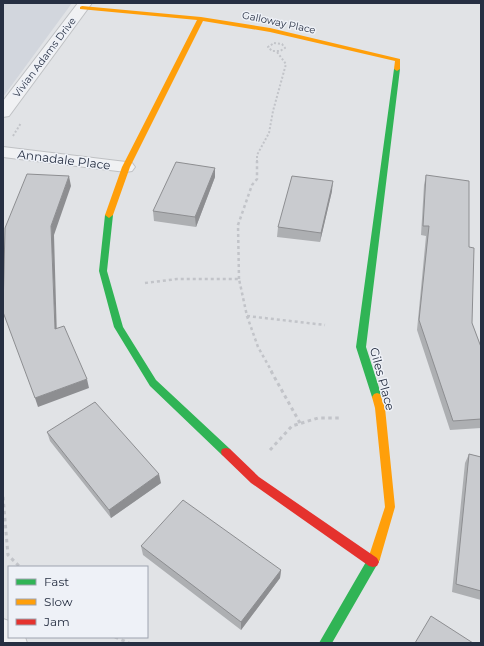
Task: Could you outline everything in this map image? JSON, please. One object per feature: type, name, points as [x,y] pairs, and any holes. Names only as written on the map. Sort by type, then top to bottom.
[{"type":"street","name":"Galloway Place","points":[[83,5],[201,18],[270,30],[398,60]]},
{"type":"street","name":"Vivian Adams Drive","points":[[3,112],[83,5]]},
{"type":"street","points":[[201,18],[126,167],[109,212],[103,271],[120,327],[153,383],[255,480],[373,562]]},
{"type":"street","name":"Giles Place","points":[[325,643],[373,562],[390,507],[380,408],[361,347],[398,60]]},
{"type":"street","name":"Annadale Place","points":[[3,152],[126,167]]},
{"type":"street","points":[[3,634],[12,643]]},
{"type":"path","points":[[277,52],[286,64],[268,133],[257,155],[257,179],[252,185],[238,225],[239,279],[247,316],[258,346],[300,423]]},
{"type":"path","points":[[145,282],[177,279],[239,279]]},
{"type":"path","points":[[247,316],[325,325]]},
{"type":"path","points":[[270,450],[292,426],[318,418],[342,418]]},
{"type":"path","points":[[3,497],[8,555],[19,566]]},
{"type":"path","points":[[117,638],[129,643]]},
{"type":"shaded area","points":[[3,3],[72,3],[3,97]]},
{"type":"building","points":[[176,162],[215,168],[195,217],[153,211]]},
{"type":"building","points":[[27,174],[69,176],[51,226],[55,329],[64,326],[87,379],[35,398],[3,312],[5,228]]},
{"type":"building","points":[[426,175],[469,181],[469,247],[474,248],[472,323],[481,347],[481,419],[453,421],[419,320],[429,226],[423,226]]},
{"type":"building","points":[[292,176],[333,181],[321,233],[278,227]]},
{"type":"building","points":[[95,402],[159,474],[109,510],[47,432]]},
{"type":"building","points":[[469,454],[481,457],[481,591],[456,584]]},
{"type":"building","points":[[183,500],[281,570],[241,622],[141,546]]},
{"type":"building","points":[[431,616],[473,643],[415,643]]},
{"type":"traffic: fast","points":[[377,397],[361,347],[397,69]]},
{"type":"traffic: fast","points":[[109,215],[103,271],[119,327],[153,383],[226,452]]},
{"type":"traffic: fast","points":[[325,643],[374,559]]},
{"type":"traffic: slow","points":[[82,8],[201,19],[270,30],[398,60],[397,69]]},
{"type":"traffic: slow","points":[[109,215],[126,167],[201,19]]},
{"type":"traffic: slow","points":[[374,559],[390,507],[380,408],[377,397]]},
{"type":"traffic: jam","points":[[226,452],[255,480],[373,562]]}]
